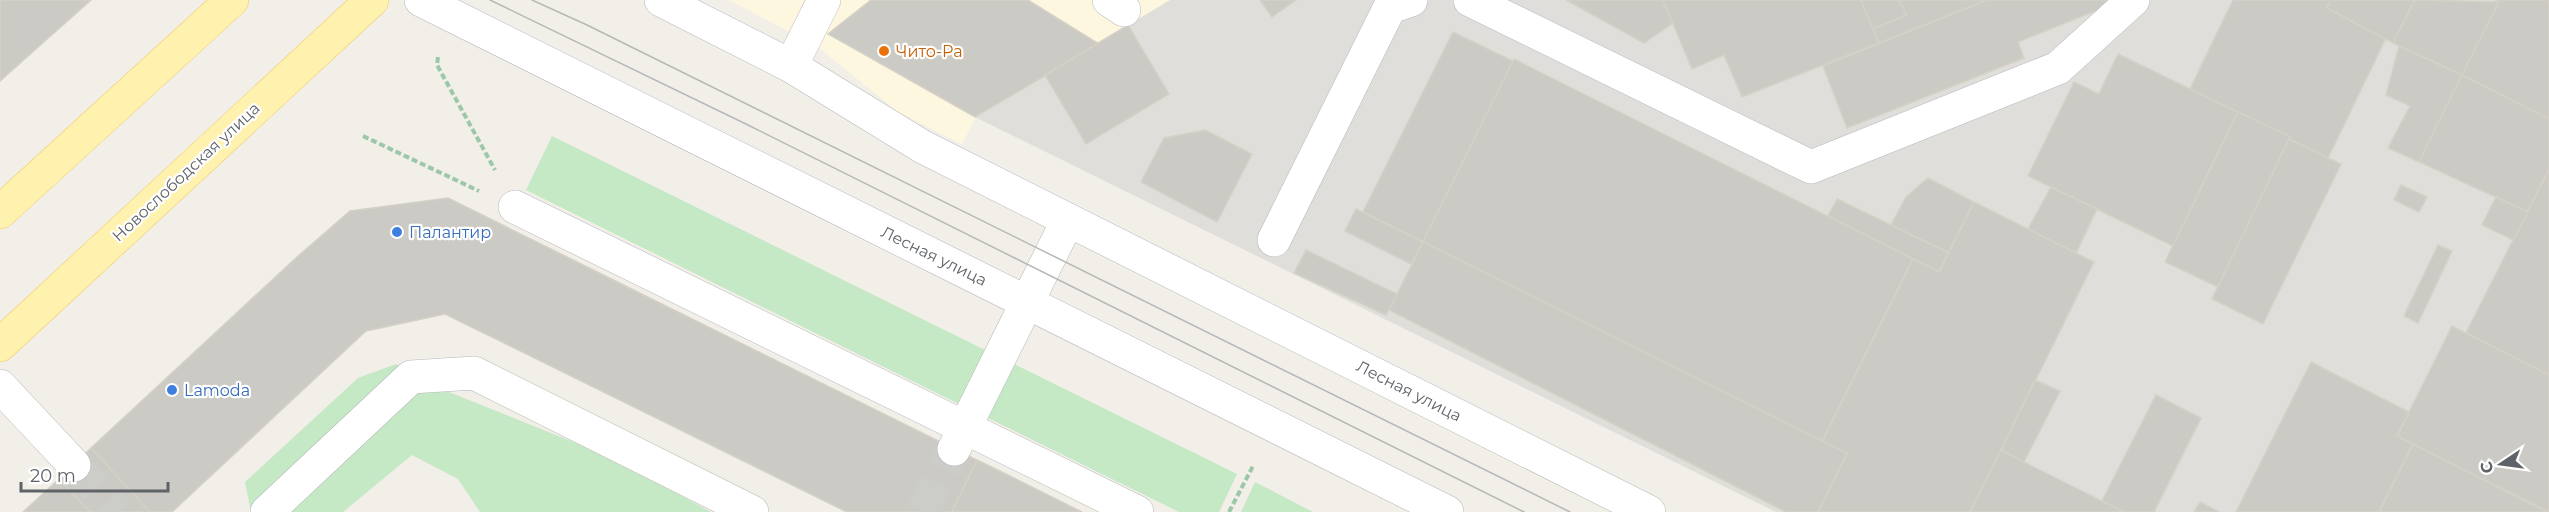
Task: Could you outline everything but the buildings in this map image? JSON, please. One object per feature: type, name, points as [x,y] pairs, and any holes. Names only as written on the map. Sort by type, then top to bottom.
[{"type":"main road","points":[[0,212],[232,0]]},
{"type":"main road","name":"Новослободская улица","points":[[0,345],[372,0]]},
{"type":"street","name":"Лесная улица","points":[[421,0],[1447,512]]},
{"type":"street","name":"Лесная улица","points":[[661,0],[791,66],[923,147],[1649,512]]},
{"type":"street","points":[[791,66],[824,0]]},
{"type":"street","points":[[1274,240],[1390,7],[1411,0]]},
{"type":"street","points":[[1470,0],[1811,167],[2058,68],[2133,0]]},
{"type":"street","points":[[515,207],[959,438],[1137,512]]},
{"type":"street","points":[[959,438],[1068,220]]},
{"type":"street","points":[[267,512],[411,377],[474,373],[752,512]]},
{"type":"street","points":[[0,386],[74,465]]},
{"type":"path","points":[[437,65],[515,207]]},
{"type":"path","points":[[363,136],[515,207]]},
{"type":"path","points":[[1229,512],[1253,466]]},
{"type":"shaded area","points":[[729,0],[1170,0],[976,117],[962,144],[898,112],[818,47]]},
{"type":"shaded area","points":[[1170,0],[1861,0],[1879,43],[1987,0],[2549,0],[2549,512],[1776,512],[975,117]]},
{"type":"green space","points":[[552,136],[987,351],[961,405],[526,190]]},
{"type":"green space","points":[[1008,361],[1237,474],[1219,512],[1179,512],[982,415]]},
{"type":"green space","points":[[396,364],[449,392],[608,456],[711,512],[480,512],[458,479],[412,455],[343,512],[251,512],[245,482],[358,378]]},
{"type":"green space","points":[[1255,482],[1313,512],[1241,512]]},
{"type":"tunnel","points":[[922,512],[954,449]]},
{"type":"tunnel","points":[[74,465],[118,512]]},
{"type":"tram line","points":[[490,0],[748,125],[1524,512]]},
{"type":"tram line","points":[[532,0],[587,25],[1570,512]]},
{"type":"place","name":"Чито-Ра","points":[[884,51]]},
{"type":"place","name":"Палантир","points":[[397,232]]},
{"type":"place","name":"Lamoda","points":[[172,390]]}]
